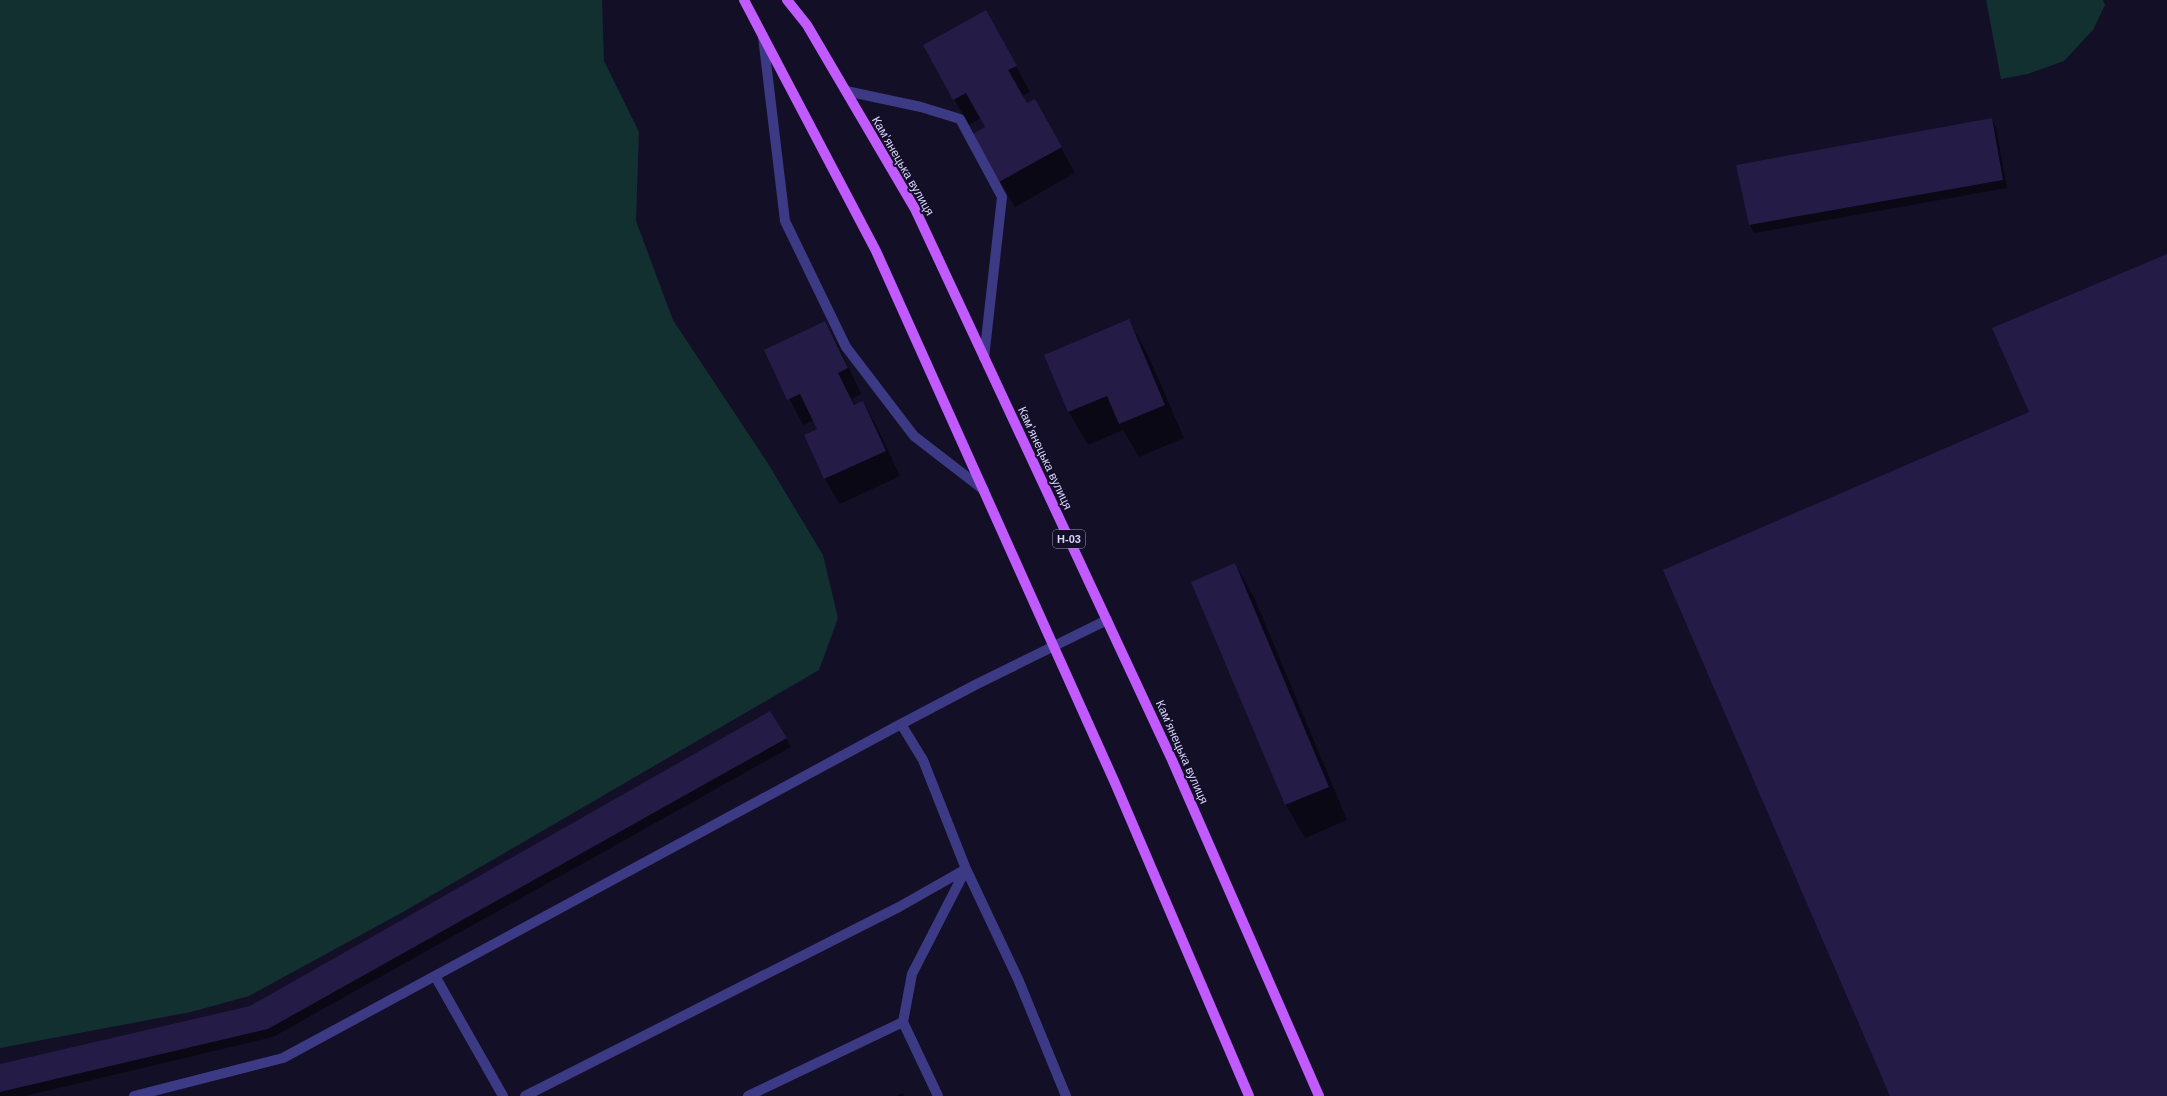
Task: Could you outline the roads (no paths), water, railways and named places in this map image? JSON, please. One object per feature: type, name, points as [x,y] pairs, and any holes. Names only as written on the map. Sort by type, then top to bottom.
[{"type":"main road","points":[[744,0],[876,250],[1115,783],[1249,1096]]},
{"type":"main road","name":"Камʼянецька вулиця","points":[[787,0],[807,25],[915,209],[1172,760],[1319,1096]]},
{"type":"lane","points":[[763,37],[785,221],[846,347],[914,436],[984,490]]},
{"type":"lane","points":[[846,91],[921,107],[960,119],[1002,197],[984,358]]},
{"type":"lane","points":[[134,1096],[282,1058],[901,724],[1107,620]]},
{"type":"lane","points":[[901,724],[923,760],[966,869],[1018,979],[1066,1096]]},
{"type":"lane","points":[[938,1096],[903,1022],[912,974],[966,869]]},
{"type":"lane","points":[[525,1096],[894,910],[966,869]]},
{"type":"lane","points":[[435,976],[503,1096]]},
{"type":"lane","points":[[748,1096],[903,1022]]}]
